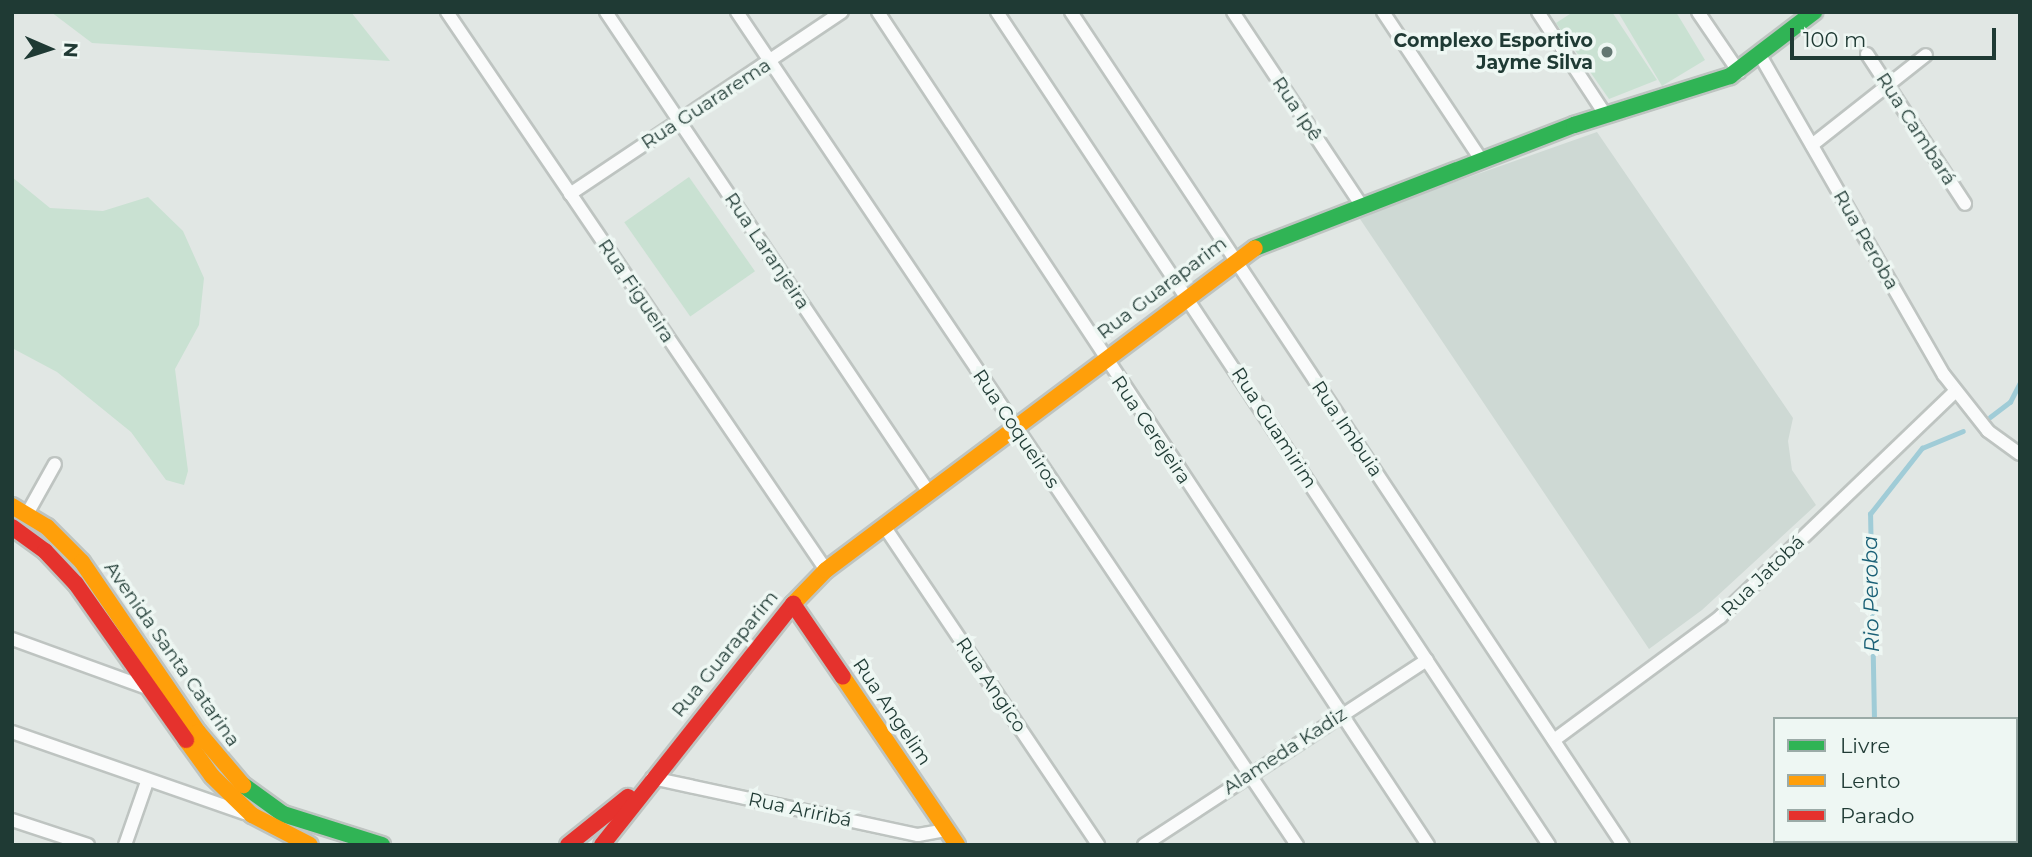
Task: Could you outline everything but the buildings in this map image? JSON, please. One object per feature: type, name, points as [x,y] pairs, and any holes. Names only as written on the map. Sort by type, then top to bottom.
[{"type":"main road","name":"Rua Guaraparim","points":[[602,845],[652,778],[793,604],[826,570],[928,491],[1016,429],[1184,294],[1234,258],[1362,205],[1605,114],[1739,72],[1814,12]]},
{"type":"main road","name":"Avenida Santa Catarina","points":[[19,510],[82,562],[198,732],[245,787],[283,814],[382,845]]},
{"type":"main road","name":"Avenida Santa Catarina","points":[[12,527],[45,551],[76,584],[212,776],[252,815],[310,845]]},
{"type":"main road","name":"Rua Angelim","points":[[793,604],[957,845]]},
{"type":"main road","name":"Rua Guaraparim","points":[[568,845],[652,778]]},
{"type":"street","name":"Rua Figueira","points":[[447,12],[826,570]]},
{"type":"street","name":"Rua Laranjeira","points":[[606,12],[928,491]]},
{"type":"street","name":"Rua Coqueiros","points":[[737,12],[1297,845]]},
{"type":"street","name":"Rua Guararema","points":[[570,194],[842,12]]},
{"type":"street","name":"Rua Cerejeira","points":[[878,12],[1104,359],[1428,845]]},
{"type":"street","name":"Rua Guamirim","points":[[998,12],[1549,845]]},
{"type":"street","name":"Rua Imbuia","points":[[1071,12],[1623,845]]},
{"type":"street","name":"Rua Ipê","points":[[1233,12],[1362,205]]},
{"type":"street","points":[[1383,12],[1482,161]]},
{"type":"street","points":[[1538,12],[1605,114]]},
{"type":"street","points":[[1698,12],[1739,72]]},
{"type":"street","name":"Rua Cambará","points":[[1867,54],[1965,204]]},
{"type":"street","points":[[1812,145],[1888,88],[1926,55]]},
{"type":"street","name":"Rua Peroba","points":[[1761,57],[1955,392],[1977,419],[2020,454]]},
{"type":"street","name":"Rua Jatobá","points":[[1553,740],[1720,617],[1955,392]]},
{"type":"street","points":[[19,510],[55,464]]},
{"type":"street","name":"Rua Angico","points":[[884,526],[1098,845]]},
{"type":"street","points":[[12,639],[150,690]]},
{"type":"street","name":"Alameda Kadiz","points":[[1144,845],[1427,660]]},
{"type":"street","points":[[12,733],[147,782],[252,815]]},
{"type":"street","name":"Rua Ariribá","points":[[652,778],[918,835],[947,830]]},
{"type":"street","points":[[125,845],[147,782]]},
{"type":"street","points":[[12,820],[88,845]]},
{"type":"shaded area","points":[[1597,132],[1793,418],[1788,441],[1792,470],[1816,505],[1702,610],[1649,649],[1358,216]]},
{"type":"green space","points":[[51,12],[351,12],[390,61],[92,43]]},
{"type":"green space","name":"Complexo Esportivo Jayme Silva","points":[[1573,12],[1612,12],[1657,80],[1609,99],[1556,23]]},
{"type":"green space","points":[[1618,12],[1676,12],[1705,60],[1662,86]]},
{"type":"green space","points":[[12,177],[50,208],[103,211],[148,197],[183,231],[204,278],[199,325],[175,369],[188,471],[184,485],[166,480],[131,432],[57,372],[12,348]]},
{"type":"green space","points":[[689,177],[755,271],[690,317],[624,222]]},
{"type":"waterway","name":"Rio Peroba","points":[[1990,417],[2010,402],[2020,382]]},
{"type":"waterway","name":"Rio Peroba","points":[[1874,717],[1870,514],[1922,448],[1963,431]]},
{"type":"traffic: fast","points":[[1255,248],[1574,125],[1730,76],[1814,12]]},
{"type":"traffic: fast","points":[[2018,760],[2020,755]]},
{"type":"traffic: fast","points":[[243,785],[283,814],[382,845]]},
{"type":"traffic: slow","points":[[793,604],[826,570],[1255,248]]},
{"type":"traffic: slow","points":[[12,506],[47,527],[82,562],[198,732],[243,785]]},
{"type":"traffic: slow","points":[[843,677],[957,845]]},
{"type":"traffic: slow","points":[[186,740],[212,776],[252,815],[310,845]]},
{"type":"traffic: jam","points":[[12,527],[45,551],[76,584],[186,740]]},
{"type":"traffic: jam","points":[[602,845],[793,604],[843,677]]},
{"type":"traffic: jam","points":[[568,845],[628,797]]},
{"type":"place","name":"Complexo Esportivo Jayme Silva","points":[[1607,52]]}]
